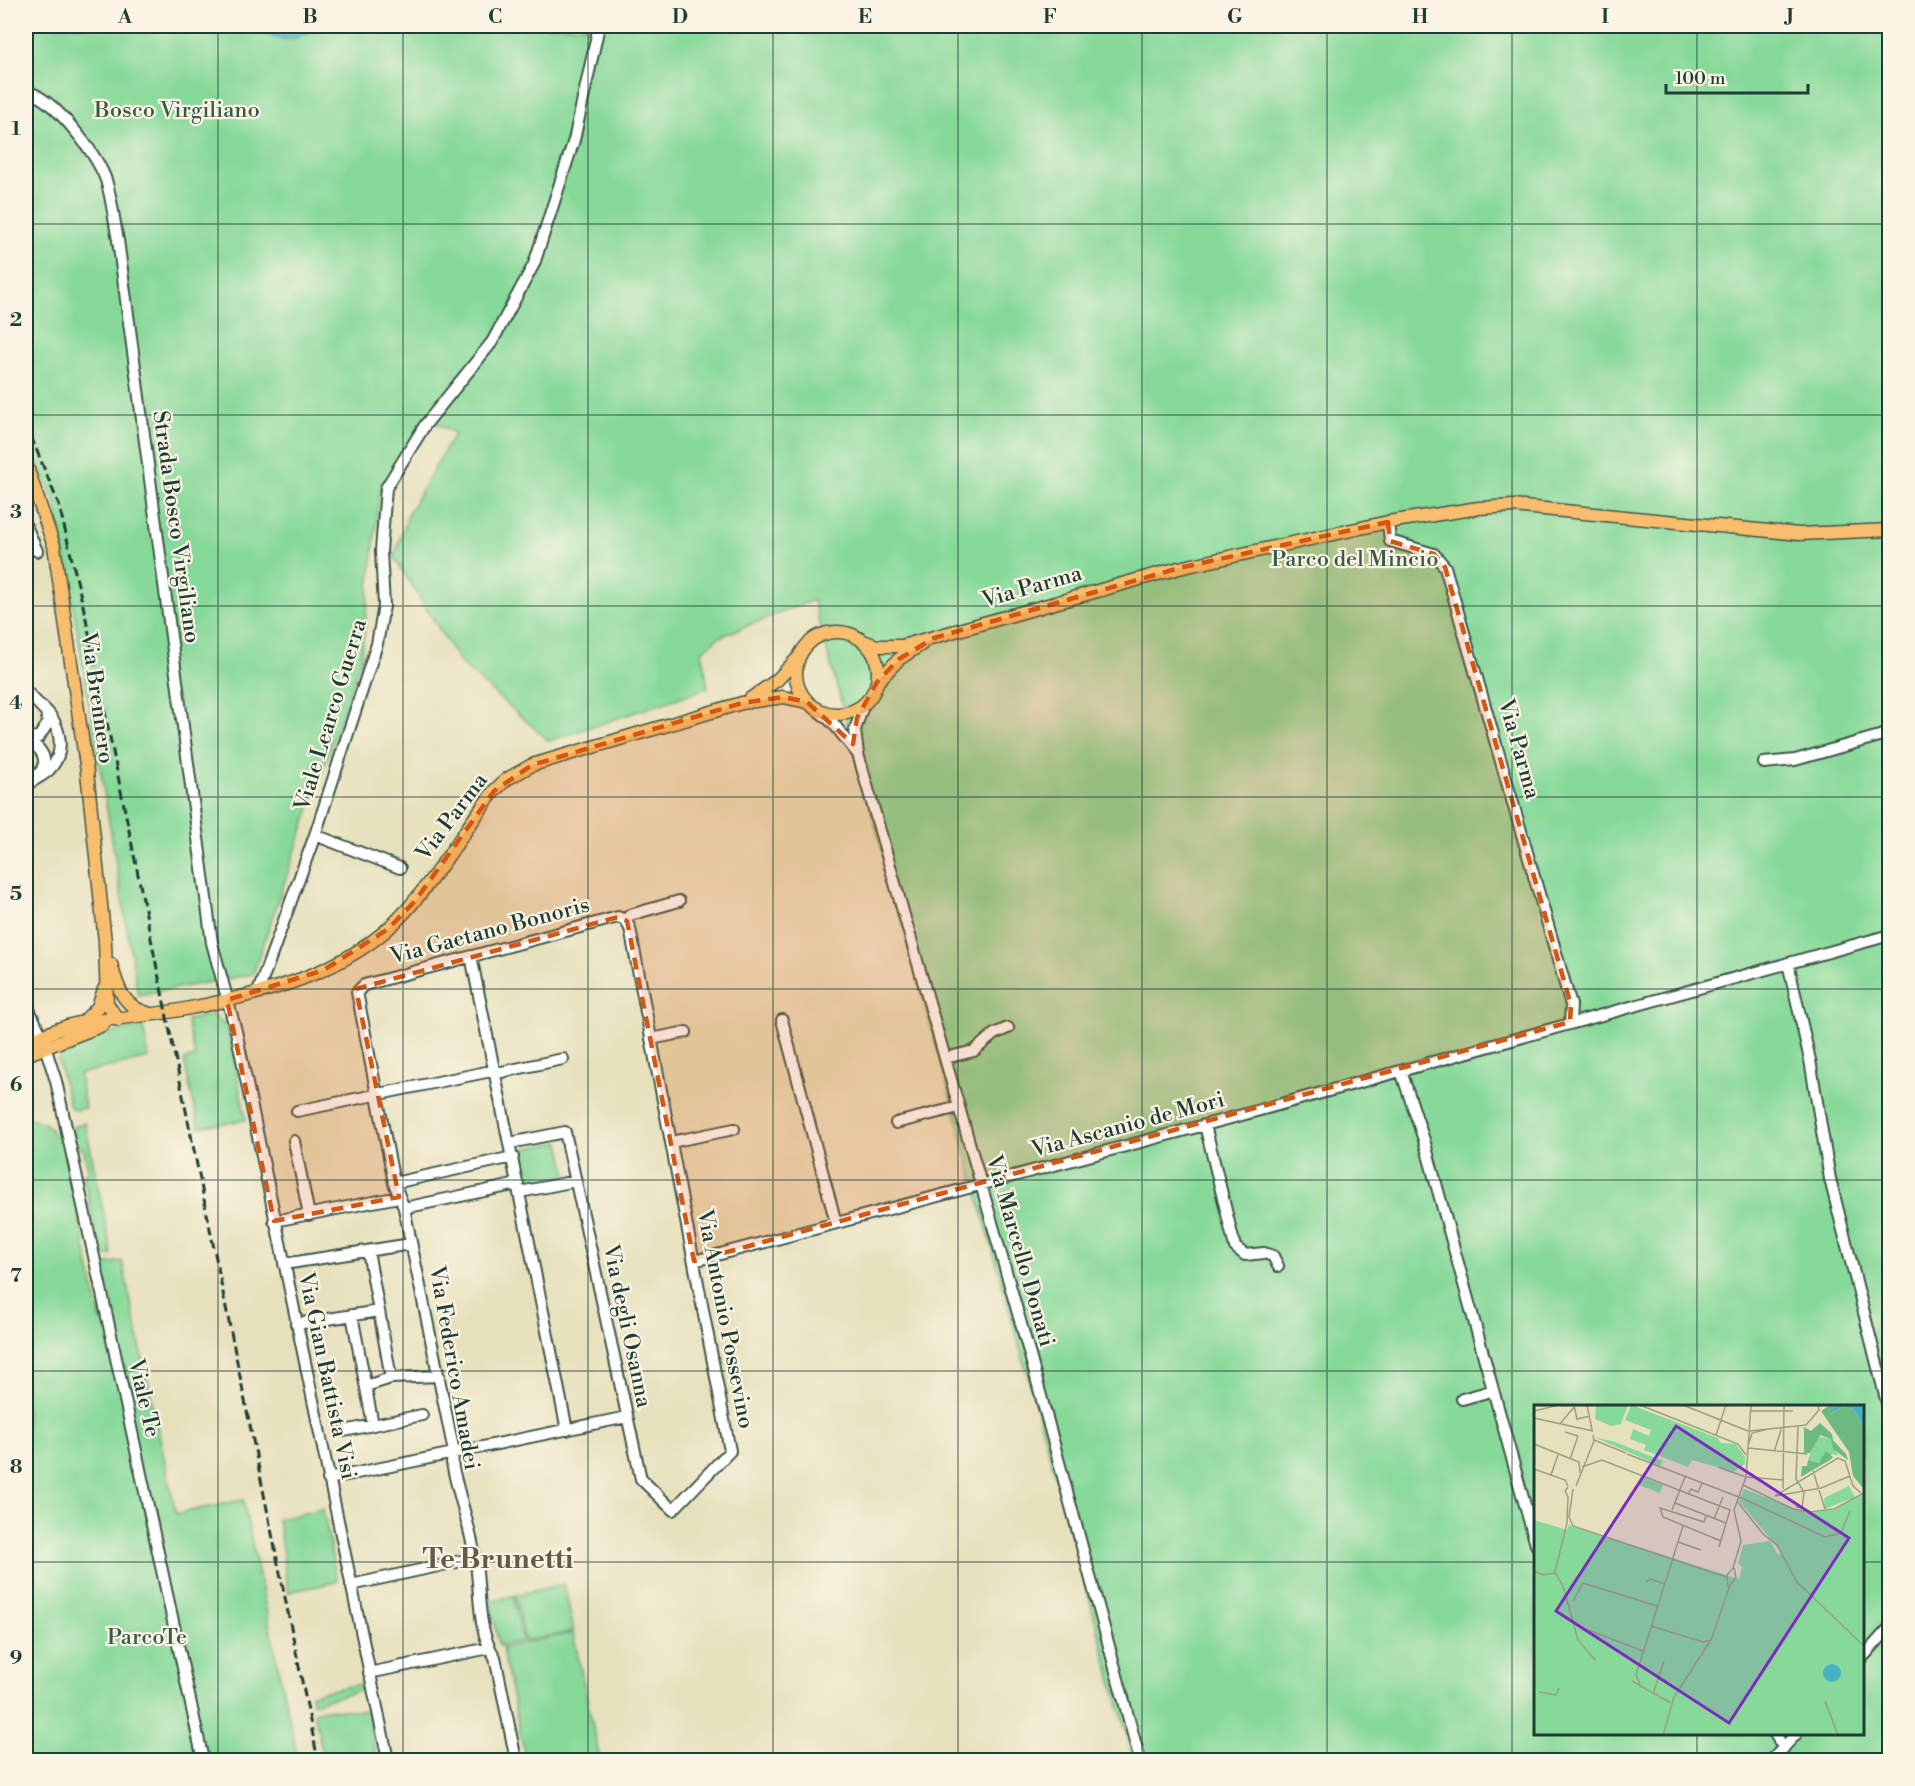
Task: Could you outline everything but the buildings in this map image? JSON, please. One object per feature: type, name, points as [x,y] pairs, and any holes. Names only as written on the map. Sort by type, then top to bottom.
[{"type":"main road","name":"Via Brennero","points":[[26,464],[54,546],[87,772],[105,942],[107,1003],[118,1020]]},
{"type":"main road","name":"Via Parma","points":[[863,641],[892,647],[934,638],[1179,568],[1388,522],[1479,508],[1514,506],[1799,534],[1890,530]]},
{"type":"main road","points":[[843,632],[863,641],[873,652],[878,666],[877,682],[873,694],[863,706],[839,715],[811,705],[796,681],[798,657],[811,640],[828,633],[843,632]]},
{"type":"main road","name":"Via Parma","points":[[877,682],[899,659],[934,638]]},
{"type":"main road","name":"Via Parma","points":[[742,703],[777,680],[798,657]]},
{"type":"main road","name":"Via Parma","points":[[118,1020],[258,992],[324,970],[359,951],[388,929],[421,893],[494,791],[517,772],[547,758],[742,703],[783,696],[811,705]]},
{"type":"main road","name":"Via Brennero","points":[[105,942],[121,995],[118,1020]]},
{"type":"main road","name":"Via Brennero","points":[[83,1022],[98,1007],[103,992],[105,942]]},
{"type":"main road","points":[[121,995],[138,1011],[152,1015]]},
{"type":"main road","points":[[26,1055],[44,1041],[83,1022],[118,1020]]},
{"type":"main road","points":[[26,1044],[118,1020]]},
{"type":"street","name":"Viale Learco Guerra","points":[[258,992],[315,835],[377,644],[384,606],[381,551],[386,488],[425,425],[492,342],[534,264],[569,159],[599,26]]},
{"type":"street","name":"Strada Bosco Virgiliano","points":[[26,91],[55,111],[88,146],[106,180],[118,240],[212,944],[227,1000]]},
{"type":"street","name":"Via Parma","points":[[1388,522],[1390,541],[1434,554],[1445,567],[1571,1005],[1570,1022]]},
{"type":"street","points":[[26,526],[37,550]]},
{"type":"street","points":[[26,691],[56,722],[60,744],[57,758],[49,770],[28,783]]},
{"type":"street","points":[[26,738],[34,739],[43,733],[48,718],[40,705]]},
{"type":"street","name":"Via Marcello Donati","points":[[811,705],[833,723],[858,754]]},
{"type":"street","name":"Via Marcello Donati","points":[[863,706],[855,730],[858,754],[981,1184],[1140,1761]]},
{"type":"street","points":[[1764,763],[1795,760],[1890,733]]},
{"type":"street","points":[[26,738],[37,746],[44,758],[42,770],[28,783]]},
{"type":"street","points":[[315,835],[400,868]]},
{"type":"street","name":"Via Gaetano Bonoris","points":[[364,985],[618,917],[625,920],[630,915],[678,901]]},
{"type":"street","name":"Via Antonio Possevino","points":[[625,920],[630,928],[730,1450],[673,1510],[641,1479]]},
{"type":"street","name":"Via Ascanio de Mori","points":[[694,1261],[1204,1125],[1890,934]]},
{"type":"street","points":[[471,956],[497,1072],[567,1430]]},
{"type":"street","points":[[1788,963],[1810,1060],[1830,1179],[1890,1415]]},
{"type":"street","name":"Via Federico Amadei","points":[[364,985],[357,992],[358,1005],[379,1095],[394,1183],[411,1244],[439,1376],[454,1452],[452,1463],[475,1558],[479,1602],[489,1648],[495,1657],[516,1761]]},
{"type":"street","name":"Via Gian Battista Visi","points":[[227,1000],[388,1761]]},
{"type":"street","name":"Viale Te","points":[[26,1003],[44,1041],[56,1081],[204,1761]]},
{"type":"street","points":[[782,1020],[836,1223]]},
{"type":"street","points":[[945,1058],[974,1051],[993,1034],[1008,1028]]},
{"type":"street","points":[[651,1039],[686,1032]]},
{"type":"street","points":[[297,1111],[563,1059]]},
{"type":"street","points":[[1401,1071],[1425,1140],[1491,1391],[1534,1538]]},
{"type":"street","points":[[896,1123],[959,1107]]},
{"type":"street","points":[[1204,1125],[1234,1247],[1245,1255],[1264,1253],[1273,1256],[1278,1266]]},
{"type":"street","points":[[671,1142],[734,1129]]},
{"type":"street","name":"Via degli Osanna","points":[[510,1143],[565,1132],[641,1479]]},
{"type":"street","points":[[294,1141],[309,1215]]},
{"type":"street","points":[[394,1183],[513,1157]]},
{"type":"street","points":[[274,1221],[576,1181]]},
{"type":"street","points":[[284,1264],[411,1244]]},
{"type":"street","points":[[368,1251],[391,1378]]},
{"type":"street","points":[[296,1324],[379,1311]]},
{"type":"street","points":[[352,1315],[373,1425]]},
{"type":"street","points":[[366,1386],[391,1378],[439,1376]]},
{"type":"street","points":[[1462,1399],[1491,1391]]},
{"type":"street","points":[[344,1431],[422,1415]]},
{"type":"street","points":[[328,1479],[627,1417]]},
{"type":"street","points":[[351,1585],[475,1558]]},
{"type":"street","points":[[1864,1657],[1890,1627]]},
{"type":"street","points":[[369,1673],[489,1648]]},
{"type":"street","points":[[1776,1735],[1784,1748]]},
{"type":"street","points":[[1772,1761],[1795,1735]]},
{"type":"highlighted area","points":[[1388,522],[1390,541],[1434,554],[1445,567],[1571,1005],[1570,1022],[1559,1027],[694,1261],[627,921],[618,917],[356,989],[399,1197],[274,1221],[227,1000],[324,970],[388,929],[415,901],[494,791],[532,765],[742,703],[783,697],[807,702],[853,744],[857,718],[877,682],[899,659],[934,638],[1179,568]]},
{"type":"green space","name":"Parco del Mincio","points":[[26,26],[1889,26],[1889,1760],[1134,1760],[813,600],[719,637],[702,651],[708,688],[549,741],[461,664],[394,557],[409,512],[455,433],[425,418],[380,490],[361,659],[253,974],[138,995],[56,504],[26,437]]},
{"type":"green space","points":[[212,1015],[227,1027],[246,1120],[199,1127],[184,1060],[195,1057],[187,1020]]},
{"type":"green space","points":[[143,1026],[149,1058],[79,1074],[85,1108],[75,1110],[70,1107],[58,1060],[63,1048],[79,1041]]},
{"type":"green space","name":"ParcoTe","points":[[26,1117],[45,1123],[64,1145],[101,1324],[103,1265],[122,1261],[176,1514],[243,1500],[298,1760],[26,1760]]},
{"type":"green space","points":[[85,1122],[112,1255],[101,1257],[83,1174],[89,1173],[83,1147],[77,1149],[72,1128]]},
{"type":"green space","points":[[560,1142],[567,1175],[529,1183],[521,1149]]},
{"type":"green space","points":[[323,1509],[337,1582],[288,1592],[278,1519]]},
{"type":"green space","points":[[564,1584],[574,1631],[525,1641],[515,1595]]},
{"type":"green space","points":[[513,1596],[523,1641],[499,1646],[490,1601]]},
{"type":"green space","points":[[573,1633],[600,1760],[526,1760],[502,1648]]},
{"type":"green space","points":[[360,1684],[363,1690],[312,1703],[311,1694]]},
{"type":"green space","points":[[326,1709],[367,1711],[377,1760],[324,1760],[314,1712]]},
{"type":"water","points":[[256,26],[317,26],[303,36],[286,39],[270,36]]},
{"type":"railway","points":[[26,424],[59,505],[85,614],[318,1760]]},
{"type":"district","name":"Te Brunetti","points":[[498,1559]]},
{"type":"park label","name":"Bosco Virgiliano","points":[[177,110]]}]
